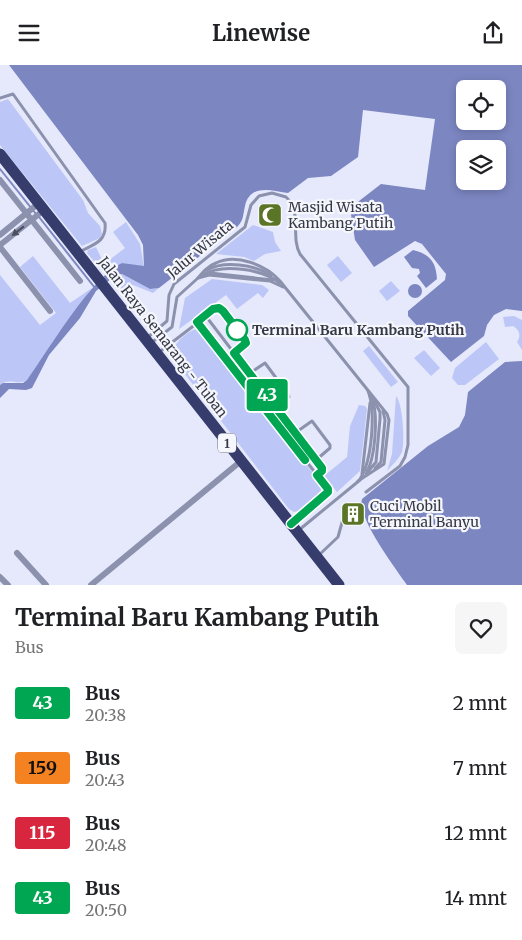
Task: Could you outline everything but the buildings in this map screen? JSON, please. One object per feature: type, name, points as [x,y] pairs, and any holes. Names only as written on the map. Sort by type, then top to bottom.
[{"type":"highway","name":"Jalan Raya Semarang - Tuban","points":[[0,154],[35,211],[78,252],[339,585]]},
{"type":"street","points":[[0,180],[35,211],[80,281]]},
{"type":"street","points":[[0,235],[35,211]]},
{"type":"street","points":[[35,211],[0,246],[50,311]]},
{"type":"street","points":[[91,585],[241,461]]},
{"type":"street","points":[[17,553],[46,585]]},
{"type":"street","points":[[0,577],[8,585]]},
{"type":"lane","points":[[0,98],[13,94],[104,223],[106,233],[103,239],[78,252]]},
{"type":"lane","name":"Jalur Wisata","points":[[148,341],[166,323],[169,295],[174,283],[245,227],[250,207],[257,198],[269,193],[286,197],[295,210],[296,243],[300,254],[394,367],[408,388],[408,445],[405,457],[400,466],[366,492]]},
{"type":"lane","points":[[148,341],[172,327],[177,297],[198,278],[218,265],[246,267],[270,274],[286,289],[365,385],[384,413],[385,420],[380,464],[294,528]]},
{"type":"lane","points":[[198,278],[215,273],[265,278],[286,289]]},
{"type":"lane","points":[[198,278],[208,275],[272,282],[286,289]]},
{"type":"lane","points":[[158,353],[215,308],[223,311],[246,341],[234,353]]},
{"type":"lane","points":[[205,315],[316,460],[322,471],[317,475]]},
{"type":"lane","points":[[197,322],[328,489],[328,492],[294,528]]},
{"type":"lane","points":[[250,373],[265,363],[288,393],[289,397],[276,408]]},
{"type":"lane","points":[[358,481],[362,471],[370,406],[365,385]]},
{"type":"lane","points":[[358,481],[371,464],[376,419],[376,409],[365,385]]},
{"type":"lane","points":[[295,433],[312,421],[330,445],[330,448],[316,460]]},
{"type":"lane","points":[[317,557],[337,539],[343,519]]},
{"type":"shaded area","points":[[9,65],[522,65],[522,311],[506,309],[494,315],[487,325],[484,336],[451,362],[408,316],[408,311],[445,280],[446,274],[422,244],[415,241],[374,267],[355,240],[350,208],[381,184],[425,190],[435,119],[363,110],[358,157],[331,176],[308,178],[288,193],[263,190],[252,194],[248,199],[242,219],[237,227],[159,288],[150,289],[122,274],[116,275],[96,291],[80,318],[49,355],[32,388],[26,390],[9,389],[0,398],[0,385],[3,383],[23,383],[27,380],[84,298],[110,271],[122,263],[144,266],[143,245],[138,235]]},
{"type":"shaded area","points":[[8,99],[83,200],[88,213],[100,226],[102,234],[100,238],[82,246],[0,145],[0,102]]},
{"type":"shaded area","points":[[126,222],[140,244],[144,267],[122,263],[106,275],[87,253],[88,250],[96,247],[104,264],[125,248],[113,232]]},
{"type":"shaded area","points":[[253,225],[273,232],[275,242],[281,251],[265,254],[254,261],[244,257],[216,254]]},
{"type":"shaded area","points":[[413,250],[428,256],[435,268],[437,279],[426,288],[417,276],[420,273],[419,269],[412,268],[404,257]]},
{"type":"shaded area","points":[[33,256],[70,303],[92,288],[27,380],[24,382],[7,382],[0,385],[0,275],[40,325],[56,313],[20,267]]},
{"type":"shaded area","points":[[338,256],[352,273],[341,282],[327,265]]},
{"type":"shaded area","points":[[122,274],[150,289],[159,288],[153,293],[133,285],[121,294],[110,280]]},
{"type":"shaded area","points":[[212,279],[262,285],[269,290],[263,298],[258,293],[237,309],[226,295],[179,329],[185,298]]},
{"type":"shaded area","points":[[391,281],[400,291],[387,301],[379,291]]},
{"type":"shaded area","points":[[412,284],[418,284],[422,291],[418,298],[412,298],[408,294],[408,288]]},
{"type":"shaded area","points":[[514,316],[522,320],[522,350],[517,342],[519,335],[517,329],[513,326],[505,327],[503,317]]},
{"type":"shaded area","points":[[195,329],[200,332],[321,483],[321,492],[298,511],[294,512],[289,509],[174,360],[173,350],[178,341]]},
{"type":"shaded area","points":[[486,342],[499,359],[465,385],[458,385],[452,378],[455,368]]},
{"type":"shaded area","points":[[369,346],[398,382],[391,387],[363,351]]},
{"type":"shaded area","points":[[424,350],[440,368],[431,376],[414,358]]},
{"type":"shaded area","points":[[522,361],[522,585],[407,585],[371,530],[365,518],[362,499],[428,446],[459,427],[465,415],[468,392],[505,362]]},
{"type":"shaded area","points":[[396,396],[402,415],[403,447],[399,457],[387,471],[392,454]]},
{"type":"shaded area","points":[[359,405],[365,406],[367,409],[360,471],[337,492],[324,476],[347,457],[350,426]]},
{"type":"waterway","points":[[0,169],[36,214]]},
{"type":"waterway","points":[[39,217],[95,288]]},
{"type":"bus line","name":"43","points":[[291,524],[328,492],[328,489],[317,475],[322,471],[322,468],[234,353],[246,343],[245,340],[223,311],[219,308],[213,309],[197,322],[305,460]]},
{"type":"place","name":"Masjid Wisata Kambang Putih","points":[[270,215]]},
{"type":"place","name":"Terminal Baru Kambang Putih","points":[[237,330]]},
{"type":"place","name":"Cuci Mobil Terminal Banyu","points":[[353,514]]}]
